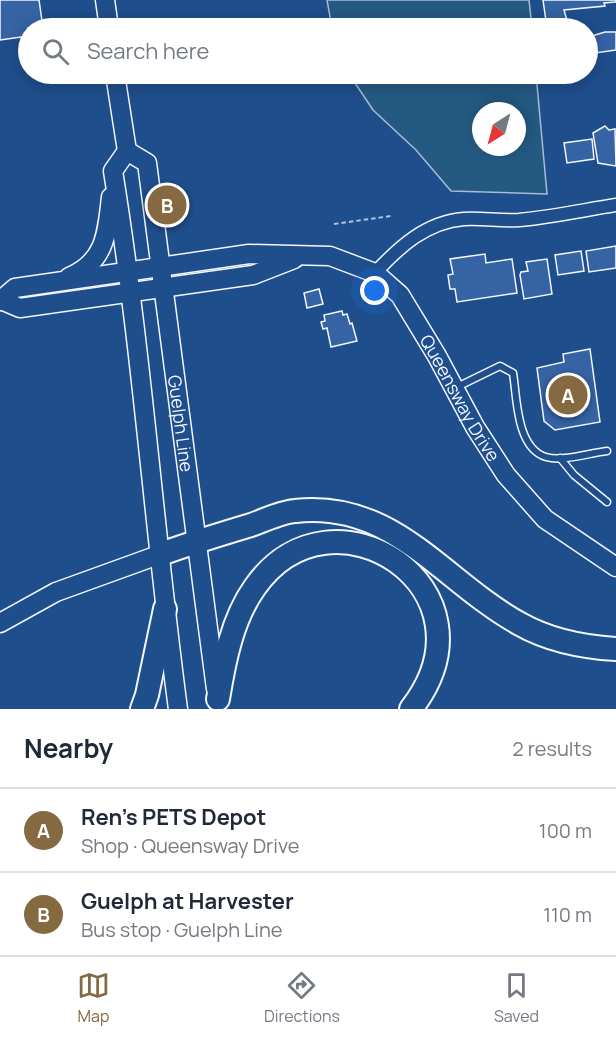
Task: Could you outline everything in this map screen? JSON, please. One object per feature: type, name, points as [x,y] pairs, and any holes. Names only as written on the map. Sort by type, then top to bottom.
[{"type":"highway","points":[[160,554],[294,511],[344,511],[381,524],[425,554],[469,591],[520,625],[552,639],[580,646],[616,649]]},
{"type":"highway","points":[[218,704],[233,631],[255,587],[275,564],[310,545],[348,543],[379,550],[403,565],[422,586],[435,608],[439,632],[434,663],[422,695],[411,709]]},
{"type":"highway","points":[[142,709],[165,609]]},
{"type":"main road","points":[[105,0],[108,18]]},
{"type":"main road","points":[[0,301],[15,288],[53,283],[80,273],[102,250],[107,235],[113,171],[127,151],[117,84]]},
{"type":"main road","name":"Guelph Line","points":[[127,151],[147,163],[218,704]]},
{"type":"main road","name":"Guelph Line","points":[[113,171],[130,273],[165,609],[178,709]]},
{"type":"main road","name":"Queensway Drive","points":[[53,283],[249,254],[330,256],[375,273],[400,295],[475,427],[506,475],[545,519],[616,567]]},
{"type":"main road","name":"Queensway Drive","points":[[0,301],[20,308],[253,275],[299,257]]},
{"type":"main road","points":[[0,623],[56,592],[160,554]]},
{"type":"street","points":[[375,273],[400,246],[440,225],[463,219],[536,218],[616,205]]},
{"type":"lane","points":[[455,389],[500,366],[513,373],[520,418],[526,437],[540,453],[546,457],[560,458],[607,451]]},
{"type":"lane","points":[[560,458],[574,475],[607,502]]},
{"type":"path","points":[[334,224],[391,216]]},
{"type":"shaded area","points":[[327,0],[529,0],[531,18],[330,18]]},
{"type":"shaded area","points":[[356,84],[537,84],[547,194],[451,191],[416,150],[373,110]]},
{"type":"building","points":[[0,0],[39,0],[42,18],[18,18],[18,37],[0,40]]},
{"type":"building","points":[[543,0],[616,0],[616,2],[604,3],[605,6],[564,10],[566,18],[546,18]]},
{"type":"building","points":[[616,32],[616,50],[598,53],[598,34]]},
{"type":"building","points":[[605,126],[609,130],[615,129],[616,166],[598,163],[593,133]]},
{"type":"building","points":[[592,139],[594,159],[567,163],[564,143]]},
{"type":"building","points":[[616,246],[616,268],[589,272],[586,251]]},
{"type":"building","points":[[581,251],[584,271],[558,275],[555,255]]},
{"type":"building","points":[[485,254],[486,263],[512,259],[517,293],[457,302],[455,289],[450,289],[448,275],[453,274],[450,259]]},
{"type":"building","points":[[547,259],[552,294],[524,299],[520,275],[521,272],[528,271],[526,262]]},
{"type":"building","points":[[319,289],[323,304],[307,308],[304,293]]},
{"type":"building","points":[[342,311],[343,315],[347,314],[350,324],[352,323],[357,341],[331,347],[327,328],[323,329],[321,322],[325,321],[324,315]]},
{"type":"building","points":[[590,349],[600,422],[555,430],[544,421],[537,368],[564,362],[563,354]]},
{"type":"place","name":"Guelph at Harvester","points":[[167,205]]},
{"type":"place","name":"Ren's PETS Depot","points":[[568,395]]}]
